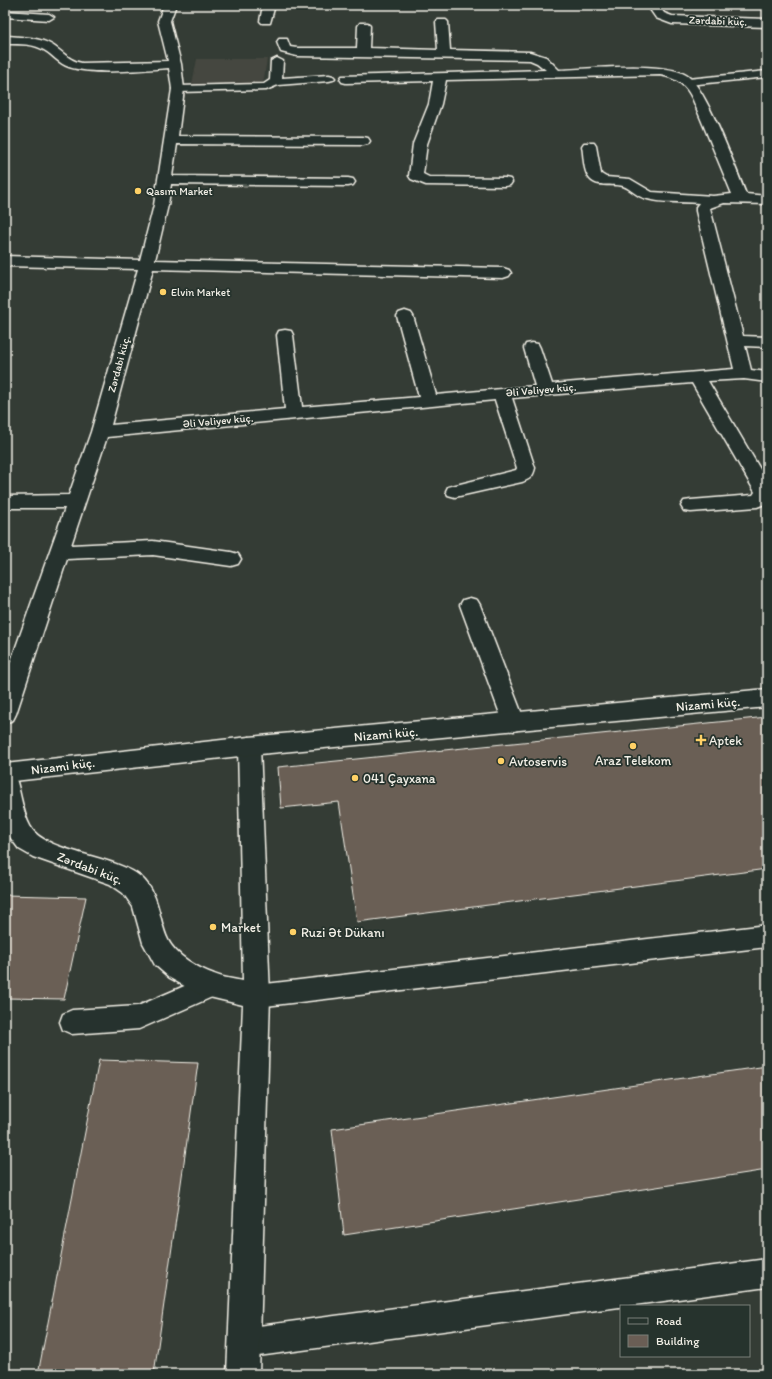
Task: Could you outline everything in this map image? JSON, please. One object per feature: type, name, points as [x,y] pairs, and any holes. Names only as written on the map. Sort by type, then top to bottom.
[{"type":"street","name":"Zərdabi küç.","points":[[5,714],[9,686],[59,552],[100,432],[147,263],[166,180],[178,89],[175,64],[164,21],[170,5]]},
{"type":"street","points":[[266,21],[269,5]]},
{"type":"street","name":"Zərdabi küç.","points":[[653,5],[656,14],[672,20],[767,23]]},
{"type":"street","points":[[442,22],[444,54]]},
{"type":"street","points":[[363,52],[364,26]]},
{"type":"street","points":[[5,40],[31,41],[40,43],[67,62],[82,67],[175,64]]},
{"type":"street","points":[[283,42],[285,49],[289,51],[535,57],[546,62],[556,74]]},
{"type":"street","points":[[346,80],[660,71],[672,73],[682,77],[696,92],[741,199]]},
{"type":"street","points":[[440,78],[435,104],[420,144],[416,176],[426,181],[505,182]]},
{"type":"street","points":[[171,140],[363,141]]},
{"type":"street","points":[[589,146],[594,174],[598,178],[606,181],[628,183],[635,186],[642,193],[650,196],[698,197],[711,200],[722,198],[767,200]]},
{"type":"street","points":[[166,180],[348,182]]},
{"type":"street","points":[[711,200],[703,207],[703,211],[744,374]]},
{"type":"street","points":[[5,261],[147,263],[503,273]]},
{"type":"street","points":[[405,316],[429,401]]},
{"type":"street","points":[[285,334],[294,414]]},
{"type":"street","points":[[736,341],[767,342]]},
{"type":"street","points":[[532,348],[545,390]]},
{"type":"street","name":"Əli Vəliyev küç.","points":[[100,432],[696,377],[744,374],[767,376]]},
{"type":"street","points":[[690,506],[757,500],[763,497],[764,492],[763,484],[696,377]]},
{"type":"street","points":[[455,491],[515,478],[524,474],[526,468],[502,394]]},
{"type":"street","points":[[5,502],[77,501]]},
{"type":"street","points":[[59,552],[153,548],[231,559]]},
{"type":"street","points":[[470,604],[514,722]]},
{"type":"street","name":"Nizami küç.","points":[[5,773],[248,746],[767,698]]},
{"type":"street","points":[[243,1374],[257,996],[248,746]]},
{"type":"street","name":"Zərdabi küç.","points":[[5,782],[19,830],[28,842],[42,850],[118,876],[132,885],[145,903],[156,943],[164,957],[179,969],[210,986],[257,996]]},
{"type":"lane","points":[[5,14],[49,17]]},
{"type":"lane","points":[[276,82],[277,61]]},
{"type":"lane","points":[[688,82],[767,74]]},
{"type":"lane","points":[[178,89],[266,87],[276,82],[330,78]]},
{"type":"lane","points":[[257,996],[767,936]]},
{"type":"lane","points":[[72,1022],[139,1017],[210,986]]},
{"type":"lane","points":[[244,1344],[767,1273]]},
{"type":"shaded area","points":[[197,59],[267,59],[263,84],[192,84]]},
{"type":"building","points":[[767,717],[767,869],[357,922],[339,802],[281,808],[278,767]]},
{"type":"building","points":[[5,895],[86,897],[64,999],[5,998]]},
{"type":"building","points":[[99,1060],[198,1063],[154,1374],[38,1374]]},
{"type":"building","points":[[767,1066],[767,1170],[344,1235],[332,1129]]},
{"type":"place","name":"Qasım Market","points":[[138,191]]},
{"type":"place","name":"Elvin Market","points":[[163,292]]},
{"type":"place","name":"Aptek","points":[[701,740]]},
{"type":"place","name":"Araz Telekom","points":[[633,746]]},
{"type":"place","name":"Avtoservis","points":[[501,761]]},
{"type":"place","name":"041 Çayxana","points":[[355,778]]},
{"type":"place","name":"Market","points":[[213,927]]},
{"type":"place","name":"Ruzi Ət Dükanı","points":[[293,932]]}]
